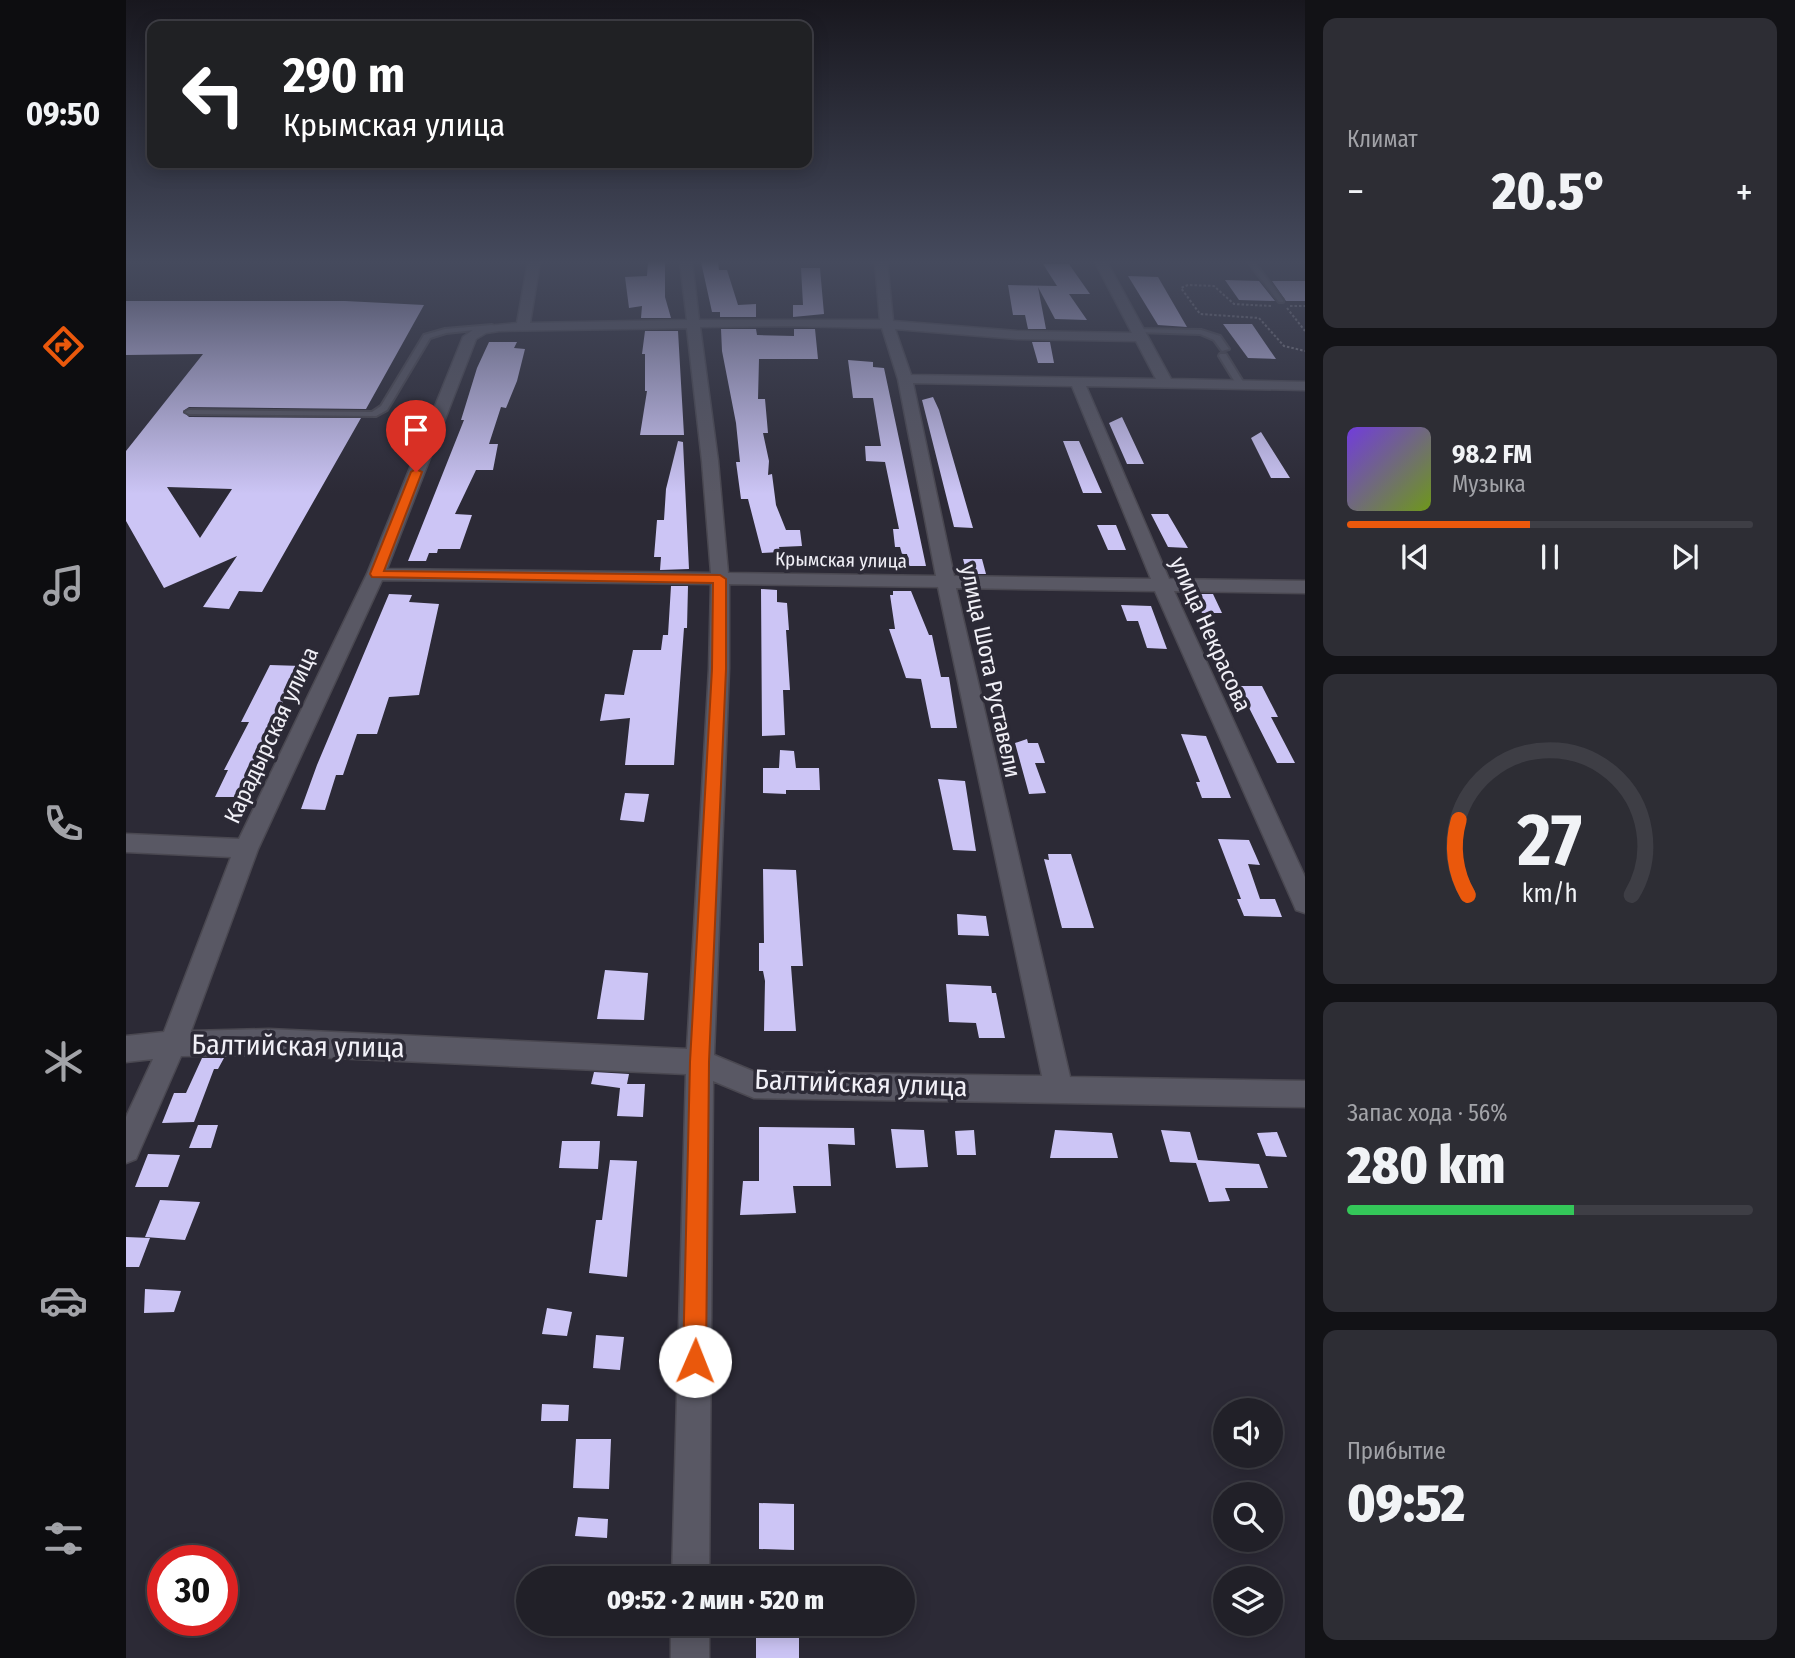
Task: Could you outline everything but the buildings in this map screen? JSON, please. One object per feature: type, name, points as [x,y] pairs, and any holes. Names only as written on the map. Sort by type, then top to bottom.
[{"type":"street","name":"Карадырская улица","points":[[126,1149],[173,1044],[246,849],[376,574],[470,339]]},
{"type":"street","points":[[691,1566],[699,1062],[719,669],[720,579],[696,339]]},
{"type":"street","name":"улица Шота Руставели","points":[[892,339],[905,379],[946,582],[1059,1089]]},
{"type":"street","points":[[1141,339],[1166,384]]},
{"type":"street","points":[[905,379],[1305,386]]},
{"type":"street","name":"улица Некрасова","points":[[1077,382],[1162,585],[1305,903]]},
{"type":"street","name":"Крымская улица","points":[[376,574],[1305,587]]},
{"type":"street","points":[[126,843],[246,849]]},
{"type":"street","name":"Балтийская улица","points":[[126,1049],[173,1044],[269,1042],[699,1062],[754,1084],[1305,1094]]},
{"type":"street","points":[[690,1636],[690,1658]]},
{"type":"lane","points":[[189,412],[373,414],[384,408],[426,339]]},
{"type":"lane","points":[[1218,339],[1241,386]]},
{"type":"path","points":[[1278,339],[1284,346],[1305,351]]},
{"type":"route","points":[[416,472],[376,574],[720,579],[719,669],[699,1062],[695,1361]]}]
